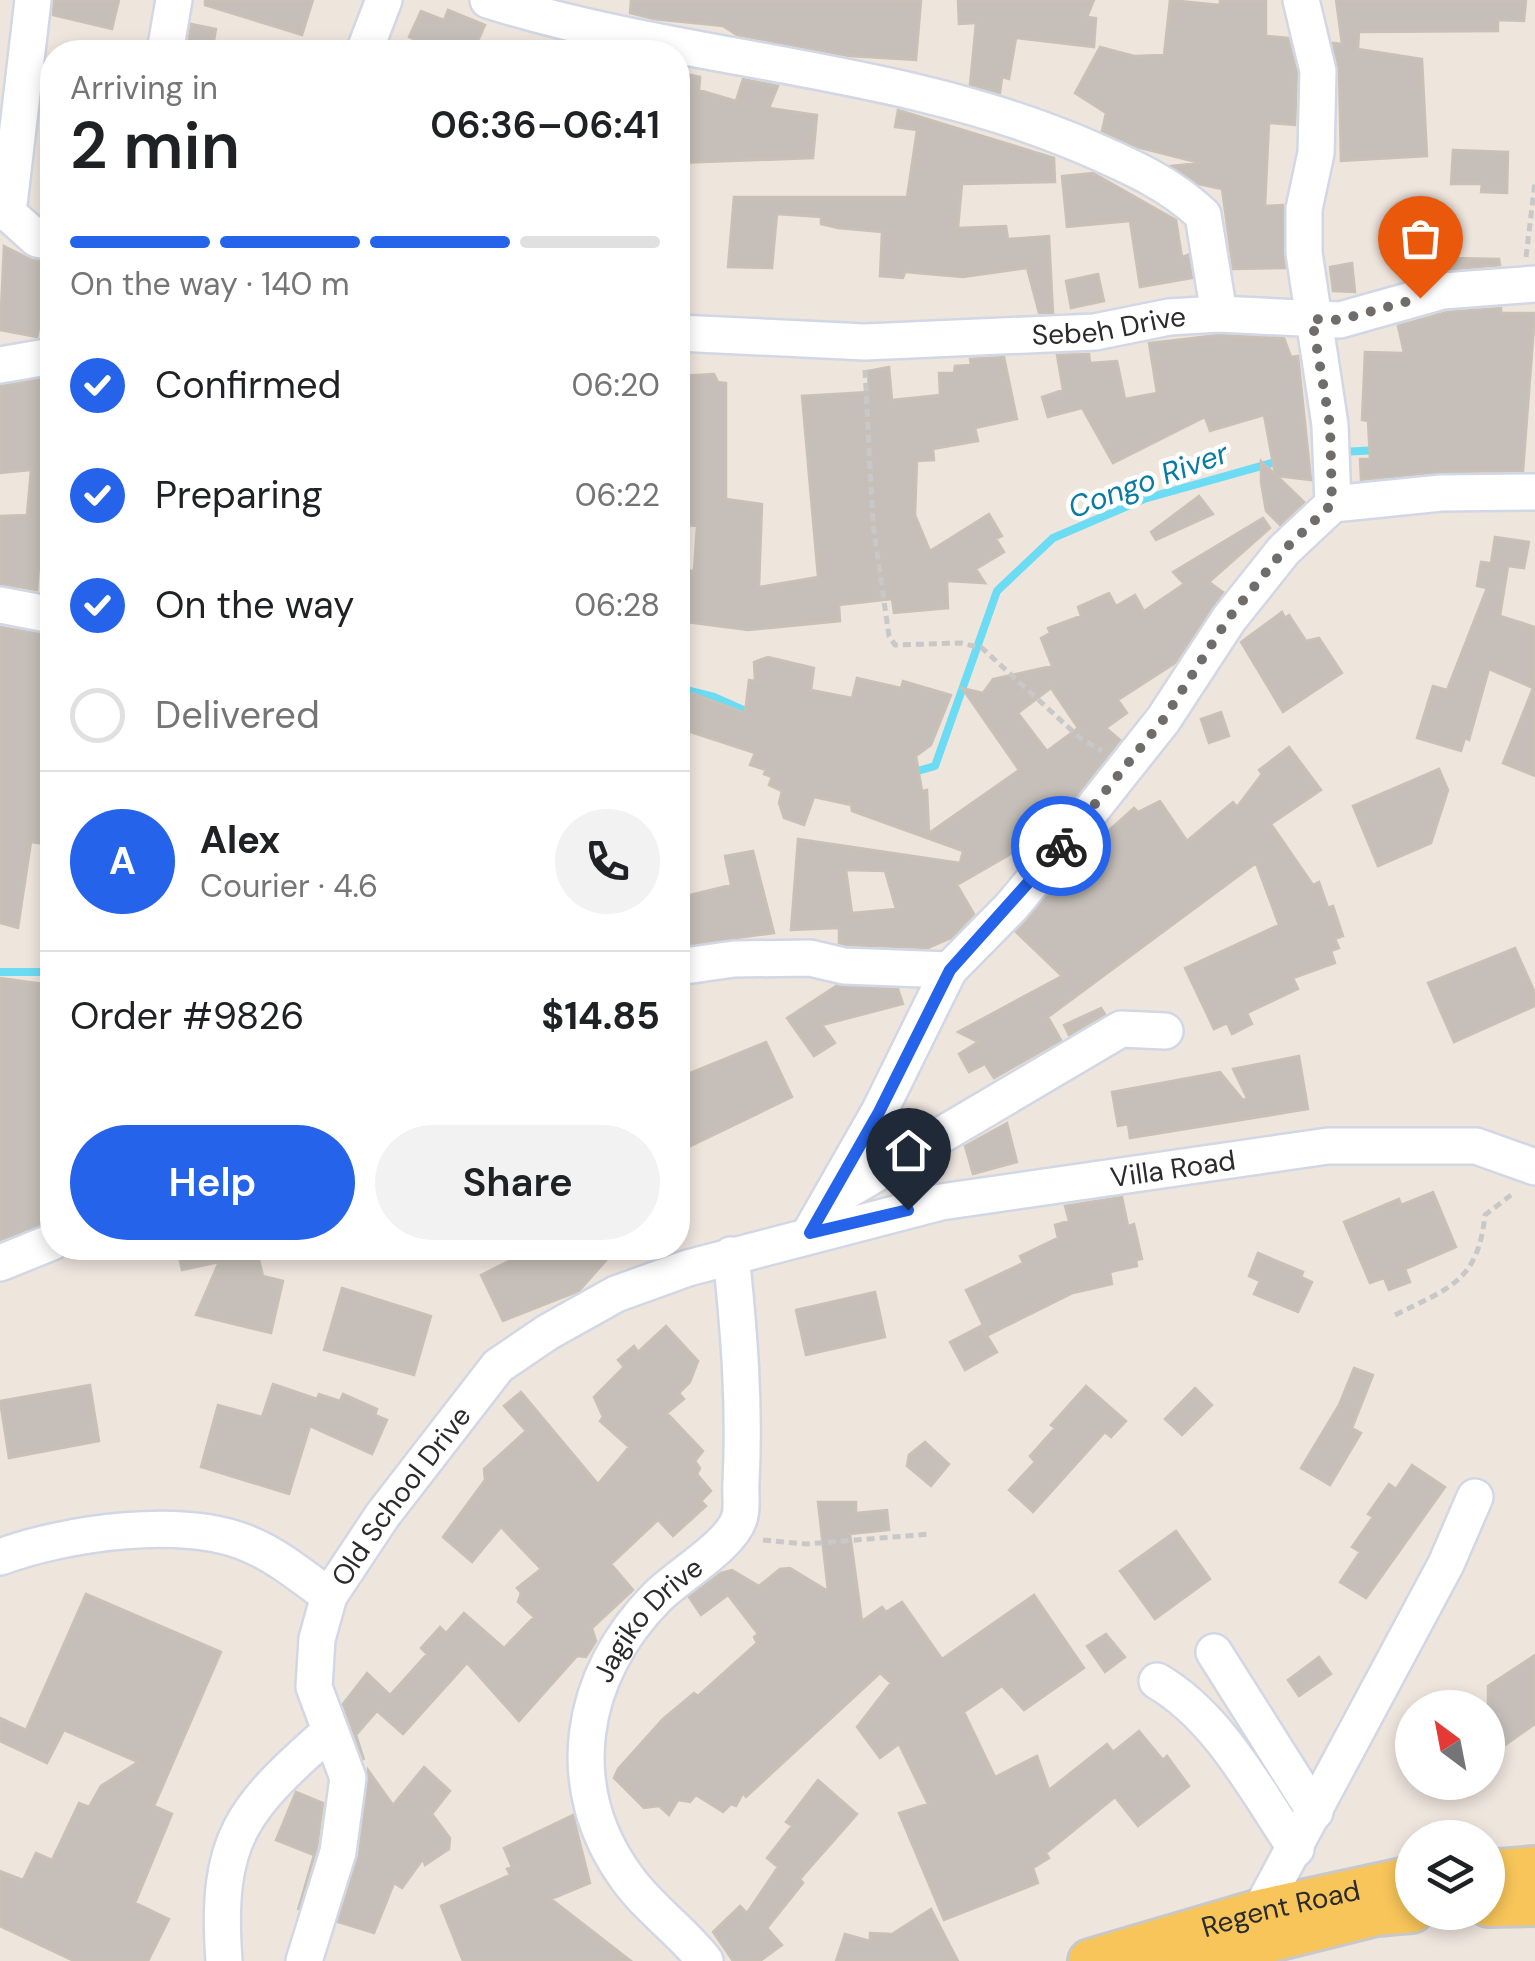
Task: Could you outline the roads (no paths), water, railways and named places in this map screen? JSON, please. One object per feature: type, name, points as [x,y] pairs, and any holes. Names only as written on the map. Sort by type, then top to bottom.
[{"type":"main road","points":[[1505,1871],[1535,1868]]},
{"type":"main road","name":"Regent Road","points":[[1090,1961],[1260,1911],[1395,1882]]},
{"type":"main road","points":[[1505,1904],[1535,1904]]},
{"type":"main road","name":"Regent Road","points":[[1187,1961],[1395,1912]]},
{"type":"street","points":[[33,0],[8,213],[40,240]]},
{"type":"street","points":[[167,40],[174,0]]},
{"type":"street","points":[[369,40],[384,0]]},
{"type":"street","points":[[488,0],[644,40]]},
{"type":"street","points":[[810,1233],[950,970],[1011,906],[1163,720],[1228,619],[1332,490],[1330,425],[1312,319],[1304,209],[1316,153],[1318,71],[1301,0]]},
{"type":"street","points":[[690,49],[906,88],[1054,133],[1154,177],[1203,215],[1219,314]]},
{"type":"street","name":"Sebeh Drive","points":[[690,334],[865,342],[1095,332],[1169,317],[1219,314],[1340,320],[1443,291],[1529,284]]},
{"type":"street","points":[[0,365],[40,358]]},
{"type":"street","points":[[1332,490],[1535,492]]},
{"type":"street","points":[[0,605],[40,613]]},
{"type":"street","points":[[690,965],[734,959],[810,958],[844,966],[950,970]]},
{"type":"street","points":[[828,1202],[1121,1030],[1165,1031]]},
{"type":"street","name":"Villa Road","points":[[810,1233],[941,1202],[1328,1146],[1476,1146],[1527,1179]]},
{"type":"street","name":"Old School Drive","points":[[304,1961],[345,1817],[348,1778],[314,1686],[317,1639],[329,1596],[382,1516],[498,1366],[616,1294],[730,1255],[810,1233]]},
{"type":"street","points":[[0,1263],[40,1247]]},
{"type":"street","name":"Jagiko Drive","points":[[705,1961],[628,1880],[600,1833],[585,1775],[586,1717],[608,1665],[653,1600],[691,1564],[730,1537],[740,1517],[744,1431],[730,1255]]},
{"type":"street","points":[[1260,1911],[1446,1564],[1476,1497]]},
{"type":"street","points":[[0,1557],[34,1544],[156,1528],[248,1543],[329,1596]]},
{"type":"street","points":[[1214,1652],[1315,1812]]},
{"type":"street","points":[[1157,1681],[1184,1697],[1229,1751],[1296,1848]]},
{"type":"street","points":[[224,1961],[226,1872],[238,1826],[265,1790],[330,1732]]},
{"type":"waterway","name":"Congo River","points":[[1342,452],[1378,450]]},
{"type":"waterway","name":"Congo River","points":[[911,773],[935,766],[997,591],[1053,538],[1144,499],[1279,461]]},
{"type":"waterway","name":"Congo River","points":[[690,691],[752,714]]},
{"type":"waterway","name":"Congo River","points":[[0,972],[40,972]]}]
